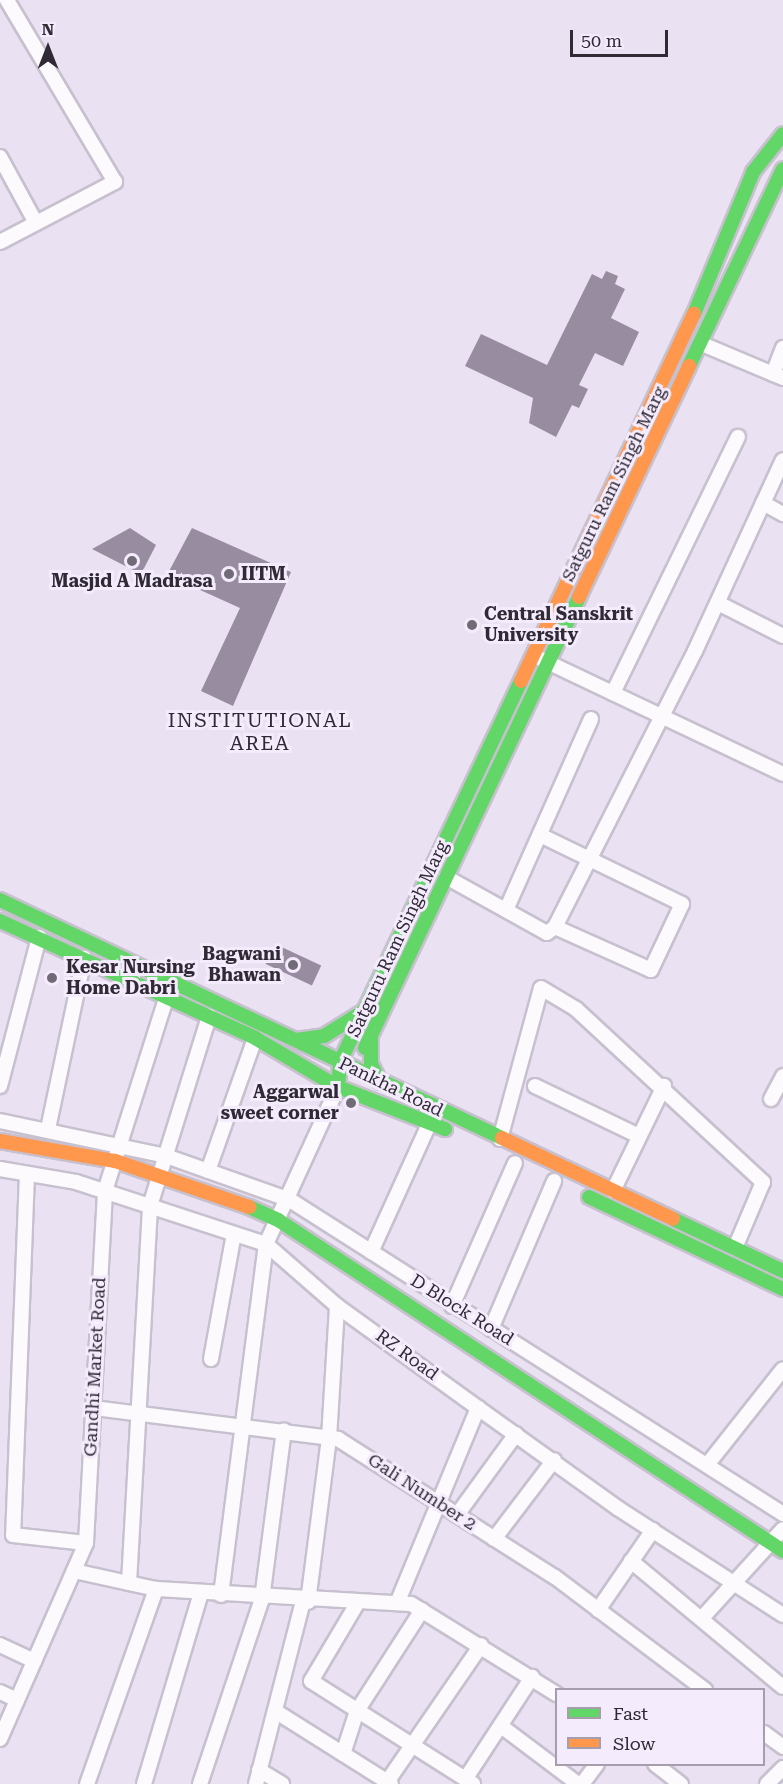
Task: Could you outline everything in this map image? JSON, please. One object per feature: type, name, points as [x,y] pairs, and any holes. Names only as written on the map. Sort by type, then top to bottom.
[{"type":"main road","name":"Satguru Ram Singh Marg","points":[[338,1087],[340,1062],[686,333],[753,172],[783,134]]},
{"type":"main road","name":"Satguru Ram Singh Marg","points":[[338,1087],[355,1070],[702,344],[783,169]]},
{"type":"main road","name":"Pankha Road","points":[[0,900],[500,1139],[783,1271]]},
{"type":"main road","name":"Pankha Road","points":[[0,921],[255,1038],[338,1087],[430,1122],[462,1137]]},
{"type":"main road","points":[[296,1040],[324,1036],[364,1011]]},
{"type":"main road","points":[[371,1036],[371,1064],[380,1082]]},
{"type":"main road","points":[[0,1142],[115,1161],[158,1174],[278,1220],[783,1551]]},
{"type":"main road","points":[[483,1147],[783,1289]]},
{"type":"street","points":[[0,242],[115,182],[7,0]]},
{"type":"street","points":[[0,157],[36,223]]},
{"type":"street","points":[[702,344],[778,376],[783,348]]},
{"type":"street","points":[[613,693],[738,437]]},
{"type":"street","points":[[446,877],[547,933],[555,927],[662,718],[718,603],[783,460]]},
{"type":"street","points":[[763,503],[783,513]]},
{"type":"street","points":[[718,603],[783,636]]},
{"type":"street","points":[[532,654],[783,774]]},
{"type":"street","points":[[506,910],[591,719]]},
{"type":"street","points":[[540,835],[592,856],[682,904],[651,970],[555,927]]},
{"type":"street","points":[[0,1086],[39,937]]},
{"type":"street","points":[[48,1129],[84,958]]},
{"type":"street","points":[[500,1139],[541,988],[576,1010],[664,1086],[763,1182],[735,1248]]},
{"type":"street","name":"Gandhi Market Road","points":[[86,1543],[105,1191],[123,1145],[167,996]]},
{"type":"street","points":[[129,1583],[150,1206],[158,1174],[166,1156],[209,1016]]},
{"type":"street","points":[[208,1172],[255,1038]]},
{"type":"street","points":[[771,1099],[783,1076]]},
{"type":"street","points":[[535,1086],[639,1136]]},
{"type":"street","points":[[613,1191],[664,1086]]},
{"type":"street","points":[[221,1595],[240,1423],[266,1244],[290,1200],[338,1087]]},
{"type":"street","name":"D Block Road","points":[[0,1121],[48,1129],[166,1156],[290,1200],[452,1306],[783,1514]]},
{"type":"street","points":[[371,1252],[430,1122]]},
{"type":"street","points":[[452,1306],[514,1162]]},
{"type":"street","name":"RZ Road","points":[[0,1169],[105,1191],[266,1244],[337,1306],[478,1408],[653,1530],[783,1615]]},
{"type":"street","points":[[0,1739],[86,1543],[6,1535],[27,1174]]},
{"type":"street","points":[[491,1329],[554,1181]]},
{"type":"street","points":[[211,1359],[234,1234]]},
{"type":"street","points":[[256,1784],[306,1601],[329,1438],[337,1306]]},
{"type":"street","points":[[707,1465],[782,1374]]},
{"type":"street","name":"Gali Number 2","points":[[94,1408],[240,1423],[329,1438],[349,1444],[598,1610],[704,1688]]},
{"type":"street","points":[[398,1601],[478,1408]]},
{"type":"street","points":[[200,1784],[262,1599],[284,1431]]},
{"type":"street","points":[[457,1515],[516,1434]]},
{"type":"street","points":[[494,1539],[554,1460]]},
{"type":"street","points":[[702,1618],[767,1540],[783,1529]]},
{"type":"street","points":[[598,1610],[653,1530]]},
{"type":"street","points":[[631,1561],[783,1687]]},
{"type":"street","points":[[74,1570],[156,1589],[262,1599],[398,1601],[422,1610],[555,1693]]},
{"type":"street","points":[[87,1784],[156,1589]]},
{"type":"street","points":[[144,1784],[201,1593]]},
{"type":"street","points":[[358,1602],[311,1681],[469,1781],[532,1677]]},
{"type":"street","points":[[343,1754],[357,1711],[422,1610]]},
{"type":"street","points":[[0,1645],[34,1661]]},
{"type":"street","points":[[275,1711],[389,1783],[481,1646]]},
{"type":"street","points":[[0,1692],[17,1700]]},
{"type":"street","points":[[501,1726],[555,1766]]},
{"type":"street","points":[[765,1734],[783,1748]]},
{"type":"street","points":[[555,1766],[580,1784],[595,1766]]},
{"type":"street","points":[[658,1766],[681,1784]]},
{"type":"street","points":[[767,1784],[783,1768]]},
{"type":"street","points":[[259,1770],[282,1784]]},
{"type":"building","points":[[606,271],[618,276],[615,284],[625,289],[611,318],[639,332],[623,366],[595,353],[579,385],[588,389],[579,408],[572,405],[556,437],[529,423],[533,398],[465,366],[481,334],[547,365],[592,274],[602,279]]},
{"type":"building","name":"Masjid A Madrasa","points":[[130,528],[156,545],[141,574],[92,549]]},
{"type":"building","name":"IITM","points":[[192,528],[291,572],[233,706],[201,691],[240,608],[167,575]]},
{"type":"building","name":"Bagwani Bhawan","points":[[275,944],[321,966],[312,985],[266,964]]},
{"type":"traffic: fast","points":[[694,314],[753,172],[783,134]]},
{"type":"traffic: fast","points":[[689,366],[783,169]]},
{"type":"traffic: fast","points":[[365,1048],[579,597]]},
{"type":"traffic: fast","points":[[338,1087],[340,1062],[521,681]]},
{"type":"traffic: fast","points":[[0,900],[502,1138]]},
{"type":"traffic: fast","points":[[0,921],[255,1038],[338,1087],[445,1129]]},
{"type":"traffic: fast","points":[[296,1040],[324,1036],[364,1011]]},
{"type":"traffic: fast","points":[[371,1036],[371,1064],[380,1082]]},
{"type":"traffic: fast","points":[[589,1197],[783,1289]]},
{"type":"traffic: fast","points":[[249,1207],[278,1220],[783,1551]]},
{"type":"traffic: fast","points":[[673,1219],[783,1271]]},
{"type":"traffic: slow","points":[[521,681],[694,314]]},
{"type":"traffic: slow","points":[[579,597],[689,366]]},
{"type":"traffic: slow","points":[[502,1138],[673,1219]]},
{"type":"traffic: slow","points":[[0,1141],[115,1161],[249,1207]]},
{"type":"place","name":"Masjid A Madrasa","points":[[132,561]]},
{"type":"place","name":"IITM","points":[[229,574]]},
{"type":"place","name":"Central Sanskrit University","points":[[472,625]]},
{"type":"place","name":"Bagwani Bhawan","points":[[293,965]]},
{"type":"place","name":"Kesar Nursing Home Dabri","points":[[52,978]]},
{"type":"place","name":"Aggarwal sweet corner","points":[[351,1103]]},
{"type":"district","name":"INSTITUTIONAL AREA","points":[[260,732]]}]
